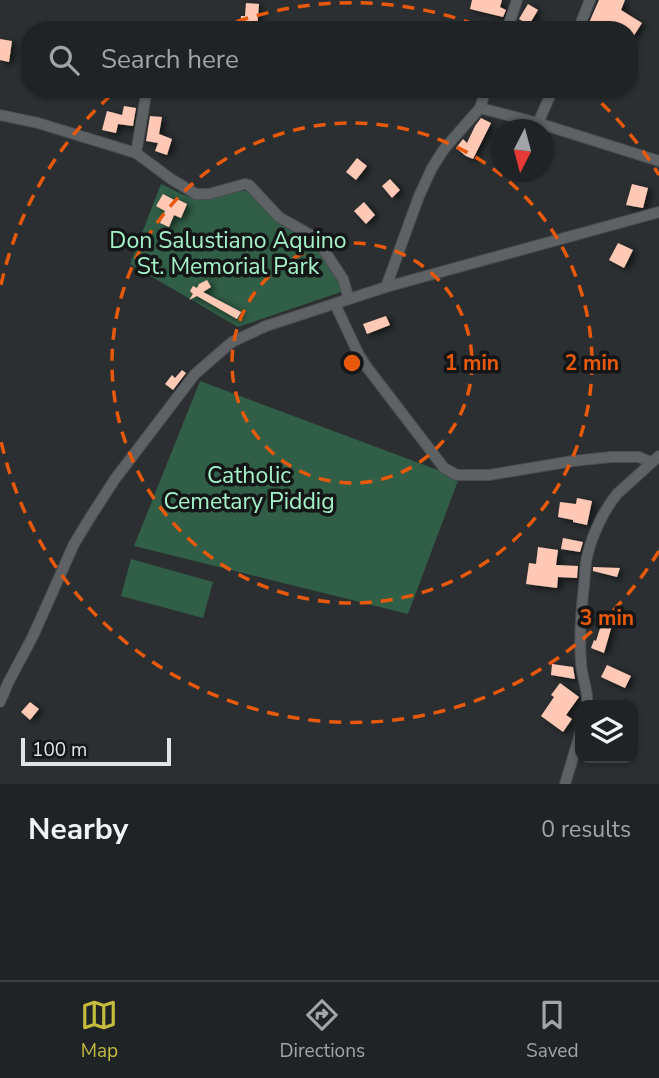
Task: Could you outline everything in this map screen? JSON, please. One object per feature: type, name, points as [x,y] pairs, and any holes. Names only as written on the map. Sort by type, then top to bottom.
[{"type":"street","points":[[510,21],[517,0]]},
{"type":"street","points":[[582,21],[590,0]]},
{"type":"street","points":[[136,153],[145,98]]},
{"type":"street","points":[[386,287],[432,168],[444,149],[480,108],[483,98]]},
{"type":"street","points":[[540,119],[549,98]]},
{"type":"street","points":[[480,108],[523,119]]},
{"type":"street","points":[[0,115],[38,123],[136,153],[196,194],[209,194],[249,185],[279,217],[316,239],[343,279],[349,299]]},
{"type":"street","points":[[554,128],[659,161]]},
{"type":"street","points":[[0,702],[74,544],[115,479],[195,374],[232,342],[266,326],[386,287],[659,212]]},
{"type":"street","points":[[335,304],[366,366],[443,467],[451,473],[489,475],[611,457],[655,459]]},
{"type":"street","points":[[587,700],[580,649],[587,556],[612,501],[655,459]]},
{"type":"street","points":[[565,784],[575,751]]},
{"type":"green space","name":"Don Salustiano Aquino St. Memorial Park","points":[[161,184],[193,198],[247,191],[313,238],[336,270],[344,291],[238,327],[130,264]]},
{"type":"green space","name":"Catholic Cemetary Piddig","points":[[200,381],[459,478],[408,614],[134,546]]},
{"type":"green space","points":[[131,559],[213,582],[203,618],[121,596]]},
{"type":"building","points":[[472,0],[502,0],[500,7],[506,10],[503,17],[470,9]]},
{"type":"building","points":[[599,0],[625,0],[621,10],[642,23],[638,29],[638,21],[590,21]]},
{"type":"building","points":[[246,3],[259,4],[258,21],[241,21],[241,16],[245,16]]},
{"type":"building","points":[[528,4],[538,10],[531,21],[519,19]]},
{"type":"building","points":[[0,39],[12,41],[9,62],[0,60]]},
{"type":"building","points":[[124,106],[136,108],[133,126],[118,124],[116,133],[102,130],[107,111],[122,115]]},
{"type":"building","points":[[150,116],[162,117],[159,134],[172,139],[167,155],[155,151],[158,143],[146,141]]},
{"type":"building","points":[[481,118],[491,123],[473,159],[456,148],[463,139],[467,143]]},
{"type":"building","points":[[357,158],[367,166],[356,180],[346,172]]},
{"type":"building","points":[[390,179],[400,190],[392,198],[382,186]]},
{"type":"building","points":[[632,184],[648,188],[643,208],[626,205]]},
{"type":"building","points":[[163,194],[187,204],[181,218],[174,215],[169,227],[160,223],[165,211],[156,206]]},
{"type":"building","points":[[364,202],[375,215],[366,224],[354,211]]},
{"type":"building","points":[[618,243],[633,250],[624,268],[609,260]]},
{"type":"building","points":[[207,280],[211,287],[203,292],[241,312],[237,319],[197,296],[189,300],[193,294],[190,291],[193,286],[197,288]]},
{"type":"building","points":[[386,316],[390,325],[367,334],[363,324]]},
{"type":"building","points":[[182,370],[186,373],[173,390],[165,384],[172,375],[175,378]]},
{"type":"building","points":[[577,498],[592,501],[587,525],[558,517],[560,502],[576,504]]},
{"type":"building","points":[[563,538],[583,542],[580,552],[561,549]]},
{"type":"building","points":[[538,547],[558,550],[556,565],[578,566],[577,578],[558,577],[557,588],[526,584],[529,563],[536,564]]},
{"type":"building","points":[[593,567],[620,568],[617,577],[593,571]]},
{"type":"building","points":[[602,622],[612,625],[604,653],[591,648]]},
{"type":"building","points":[[552,664],[573,667],[575,679],[551,675]]},
{"type":"building","points":[[607,665],[631,676],[625,688],[601,677]]},
{"type":"building","points":[[560,683],[579,697],[566,715],[572,719],[563,732],[541,716],[554,697],[551,695]]},
{"type":"building","points":[[30,702],[39,709],[30,720],[21,712]]}]
